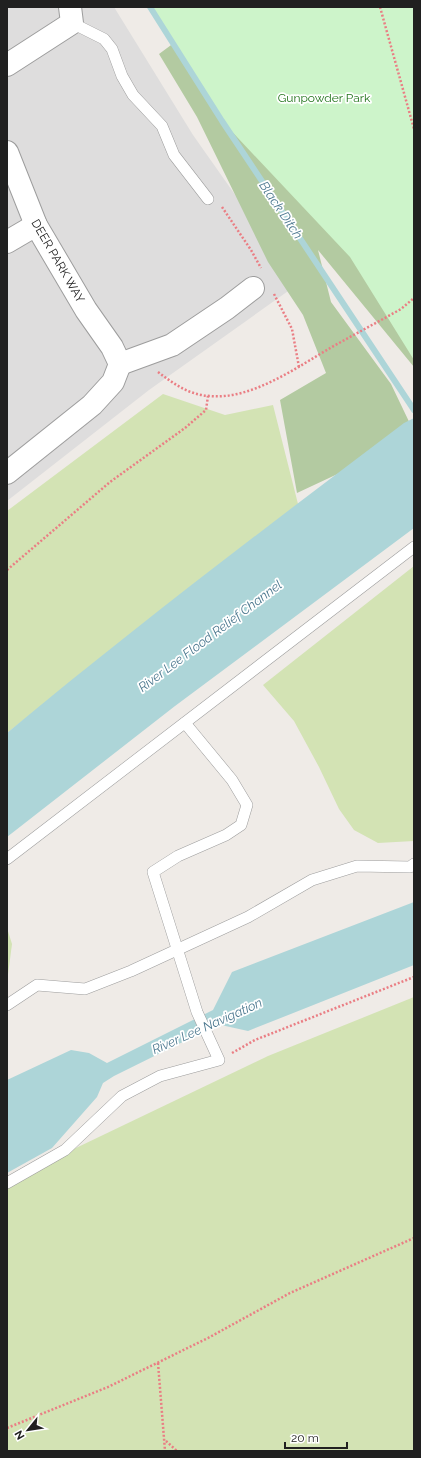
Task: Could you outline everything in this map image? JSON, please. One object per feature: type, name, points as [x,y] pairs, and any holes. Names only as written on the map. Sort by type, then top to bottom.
[{"type":"street","points":[[7,65],[71,15]]},
{"type":"street","name":"DEER PARK WAY","points":[[7,152],[36,225],[86,310],[112,348],[120,364]]},
{"type":"street","points":[[7,242],[36,225]]},
{"type":"street","points":[[7,474],[92,405],[113,382],[120,364],[167,347],[185,337],[253,288]]},
{"type":"lane","points":[[71,15],[104,39],[112,49],[122,76],[133,95],[162,126],[174,155],[208,199]]},
{"type":"lane","points":[[7,859],[414,547]]},
{"type":"lane","points":[[7,1184],[65,1150],[122,1096],[160,1076],[217,1056],[197,1012],[179,949],[153,872],[178,856],[226,835],[242,825],[246,805],[232,780],[185,723]]},
{"type":"lane","points":[[7,1005],[37,985],[85,989],[248,918],[312,880],[357,866],[410,867],[414,864]]},
{"type":"path","points":[[380,7],[414,130]]},
{"type":"path","points":[[150,354],[157,371],[174,384],[187,391],[208,396],[222,397],[241,393],[268,383],[372,326],[401,309],[414,298]]},
{"type":"path","points":[[7,570],[110,482],[206,410],[208,396]]},
{"type":"path","points":[[217,1056],[414,977]]},
{"type":"path","points":[[7,1428],[108,1387],[208,1338],[290,1293],[414,1238]]},
{"type":"path","points":[[158,1362],[165,1451]]},
{"type":"path","points":[[165,1441],[177,1451]]},
{"type":"shaded area","points":[[7,7],[114,7],[193,135],[298,284],[149,390],[7,501]]},
{"type":"green space","name":"Gunpowder Park","points":[[150,7],[414,7],[414,360],[350,257],[222,121]]},
{"type":"green space","points":[[186,34],[414,309],[414,367],[318,250],[331,302],[391,384],[414,432],[376,456],[297,493],[280,400],[326,373],[303,315],[268,262],[197,117],[159,54]]},
{"type":"green space","points":[[163,394],[225,415],[273,405],[298,504],[7,733],[7,511]]},
{"type":"green space","points":[[414,566],[414,841],[378,843],[354,830],[339,809],[319,767],[294,721],[263,685]]},
{"type":"green space","points":[[7,928],[12,944],[7,982]]},
{"type":"green space","points":[[414,997],[414,1451],[7,1451],[7,1181],[268,1056]]},
{"type":"water","name":"River Lee Flood Relief Channel","points":[[414,418],[414,528],[175,706],[7,837],[7,733],[204,576],[404,423]]},
{"type":"water","name":"River Lee Navigation","points":[[414,902],[414,965],[248,1031],[221,1025],[213,1027],[114,1076],[103,1083],[97,1097],[52,1148],[7,1173],[7,1080],[71,1050],[89,1053],[107,1063],[213,1010],[232,972]]},
{"type":"waterway","name":"Black Ditch","points":[[150,7],[222,121],[414,410]]}]
